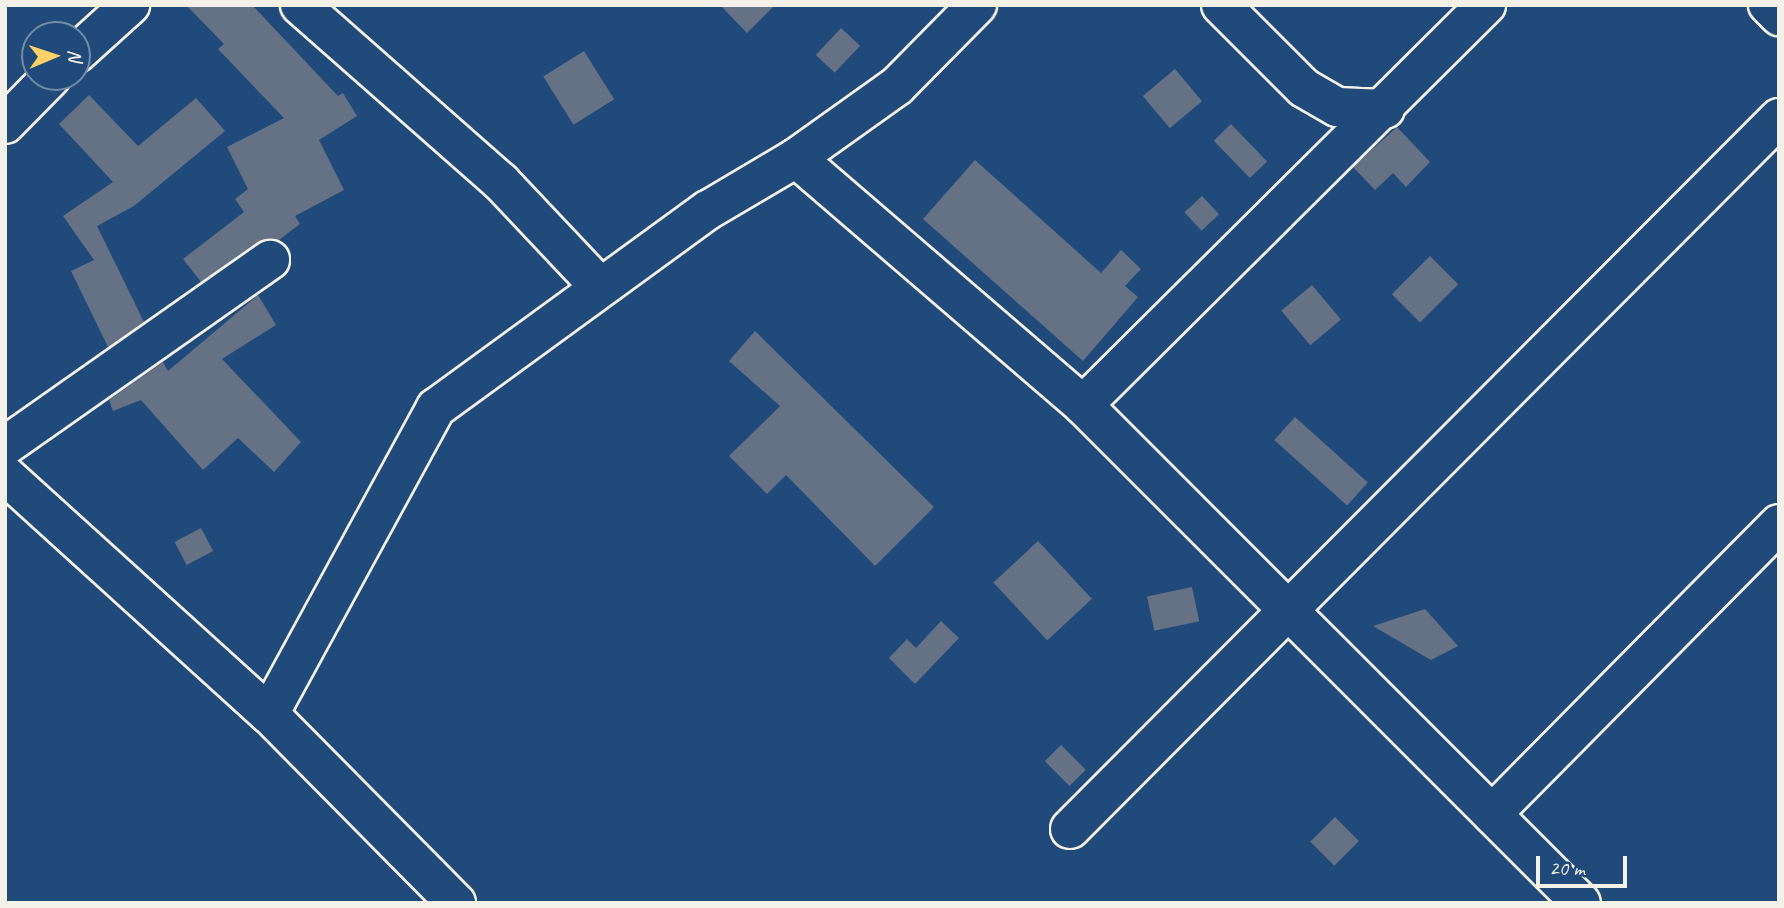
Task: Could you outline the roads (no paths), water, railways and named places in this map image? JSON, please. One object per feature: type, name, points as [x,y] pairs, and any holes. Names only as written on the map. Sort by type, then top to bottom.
[{"type":"street","points":[[91,40],[130,5]]},
{"type":"street","points":[[300,5],[501,182],[600,287]]},
{"type":"street","points":[[269,714],[436,408],[708,210],[796,158],[897,86],[977,5]]},
{"type":"street","points":[[1221,5],[1304,88],[1338,107],[1385,108]]},
{"type":"street","points":[[1083,405],[1486,5]]},
{"type":"street","points":[[1768,5],[1779,16]]},
{"type":"street","points":[[5,124],[37,91]]},
{"type":"street","points":[[1070,829],[1779,118]]},
{"type":"street","points":[[796,158],[1083,405],[1581,903]]},
{"type":"street","points":[[5,446],[270,260]]},
{"type":"street","points":[[5,475],[269,714],[456,903]]},
{"type":"street","points":[[1493,814],[1779,524]]}]
